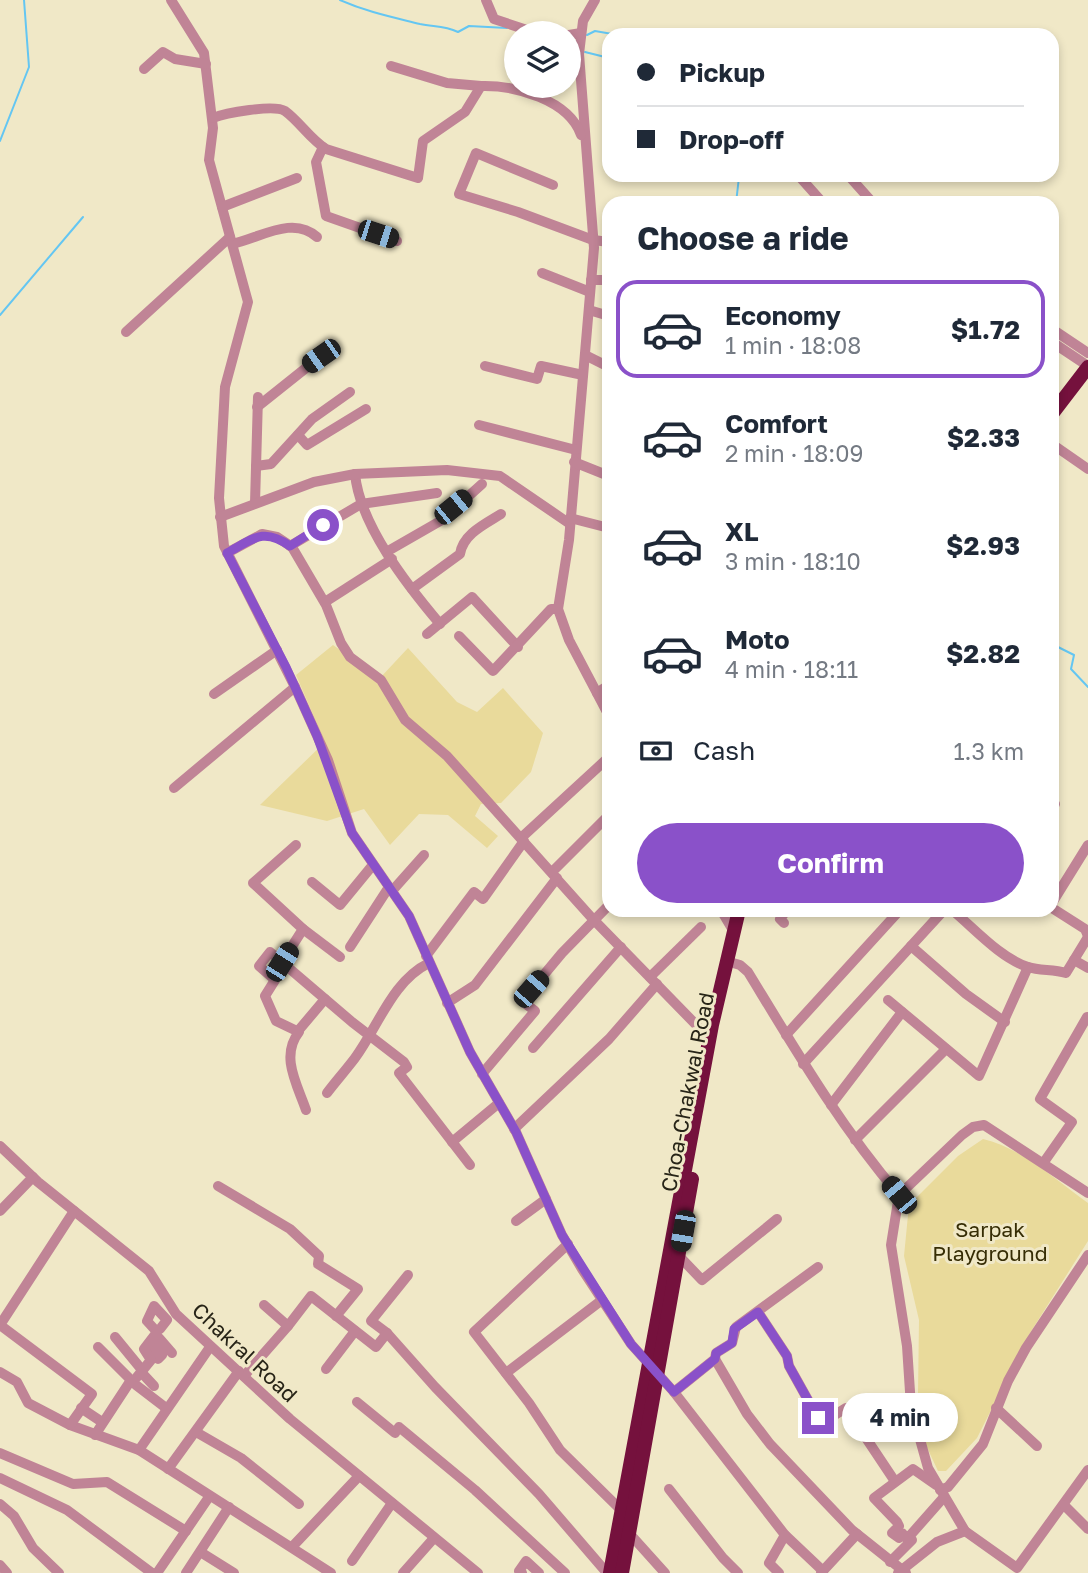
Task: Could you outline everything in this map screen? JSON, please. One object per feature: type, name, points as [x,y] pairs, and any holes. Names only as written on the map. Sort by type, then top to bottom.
[{"type":"highway","points":[[1059,405],[1088,367]]},
{"type":"highway","points":[[1059,416],[1088,381]]},
{"type":"highway","points":[[609,1573],[652,1366],[709,1038],[730,962],[737,917]]},
{"type":"highway","name":"Choa-Chakwal Road","points":[[622,1573],[652,1366],[679,1256],[730,962],[746,917]]},
{"type":"street","points":[[171,0],[204,53],[213,118],[209,160],[248,302],[225,387],[220,517],[227,553],[277,650],[328,760],[352,833],[372,866],[409,916],[447,1003],[482,1074],[514,1129],[568,1244],[631,1344],[674,1392],[785,1535],[822,1572],[857,1534]]},
{"type":"street","points":[[486,0],[494,19],[504,22]]},
{"type":"street","points":[[581,33],[583,20],[595,0]]},
{"type":"street","points":[[144,69],[163,51],[175,59],[206,64]]},
{"type":"street","points":[[391,66],[447,83],[499,85],[551,102],[578,124],[585,145]]},
{"type":"street","points":[[581,84],[593,240],[570,521],[558,609],[602,703]]},
{"type":"street","points":[[213,118],[272,108],[284,110],[323,147],[418,178],[423,141],[465,112],[481,86]]},
{"type":"street","points":[[323,147],[316,162],[326,216],[397,241]]},
{"type":"street","points":[[553,185],[476,153],[458,194],[602,241]]},
{"type":"street","points":[[222,207],[297,178]]},
{"type":"street","points":[[804,182],[817,196]]},
{"type":"street","points":[[854,182],[867,196]]},
{"type":"street","points":[[126,332],[231,240],[296,225],[307,228],[317,237]]},
{"type":"street","points":[[542,273],[590,292]]},
{"type":"street","points":[[591,280],[602,280]]},
{"type":"street","points":[[589,310],[602,314]]},
{"type":"street","points":[[1059,334],[1088,353]]},
{"type":"street","points":[[1059,347],[1088,367]]},
{"type":"street","points":[[585,355],[602,364]]},
{"type":"street","points":[[255,503],[257,402],[321,356]]},
{"type":"street","points":[[485,366],[537,379],[541,366],[583,375]]},
{"type":"street","points":[[256,466],[271,464],[312,419],[350,392]]},
{"type":"street","points":[[298,435],[307,445],[366,409]]},
{"type":"street","points":[[479,425],[576,450]]},
{"type":"street","points":[[1059,449],[1088,469]]},
{"type":"street","points":[[574,462],[602,473]]},
{"type":"street","points":[[220,517],[314,482],[355,474],[447,470],[500,476],[570,521],[602,527]]},
{"type":"street","points":[[355,474],[361,504],[412,589],[440,624]]},
{"type":"street","points":[[325,602],[442,520],[482,484]]},
{"type":"street","points":[[290,546],[361,504],[437,493]]},
{"type":"street","points":[[412,589],[460,554],[462,545],[475,531],[501,514]]},
{"type":"street","points":[[227,553],[262,534],[277,537],[290,546],[325,602],[350,657],[381,680],[405,720],[447,756],[594,919],[709,1038]]},
{"type":"street","points":[[427,634],[472,597],[518,647]]},
{"type":"street","points":[[459,636],[493,671],[551,609],[558,609]]},
{"type":"street","points":[[214,694],[277,650]]},
{"type":"street","points":[[174,788],[295,687]]},
{"type":"street","points":[[597,693],[602,690]]},
{"type":"street","points":[[327,1093],[370,1035],[388,1003],[427,960],[474,892],[483,899],[523,840],[602,764]]},
{"type":"street","points":[[447,1003],[475,985],[554,875],[602,823]]},
{"type":"street","points":[[296,845],[253,883],[303,929],[340,957]]},
{"type":"street","points":[[1059,894],[1088,845]]},
{"type":"street","points":[[350,947],[391,889],[424,855]]},
{"type":"street","points":[[312,883],[340,905],[372,866]]},
{"type":"street","points":[[960,917],[1001,952],[1028,967],[1052,968],[1066,973],[1087,932],[1059,911]]},
{"type":"street","points":[[482,1074],[535,1011],[522,1001],[602,912]]},
{"type":"street","points":[[726,917],[734,932]]},
{"type":"street","points":[[782,917],[780,919],[784,923]]},
{"type":"street","points":[[786,1035],[894,917]]},
{"type":"street","points":[[803,1064],[938,917]]},
{"type":"street","points":[[514,1129],[610,1040],[654,981],[701,927]]},
{"type":"street","points":[[282,962],[303,929]]},
{"type":"street","points":[[911,946],[966,994],[1005,1022]]},
{"type":"street","points":[[533,1048],[621,947]]},
{"type":"street","points":[[298,1031],[276,1021],[265,996],[275,981],[259,966],[270,952],[404,1062],[407,1067],[399,1073],[470,1165]]},
{"type":"street","points":[[1074,960],[1088,968]]},
{"type":"street","points":[[730,962],[748,972],[803,1064],[855,1140],[899,1195]]},
{"type":"street","points":[[888,1000],[979,1076],[1028,967]]},
{"type":"street","points":[[306,1110],[289,1057],[289,1044],[325,999]]},
{"type":"street","points":[[831,1105],[902,1012]]},
{"type":"street","points":[[1044,1162],[1072,1122],[1040,1099],[1087,1017]]},
{"type":"street","points":[[855,1140],[946,1049]]},
{"type":"street","points":[[452,1142],[499,1103]]},
{"type":"street","points":[[1088,1193],[984,1125],[973,1127],[899,1195],[891,1245],[907,1346],[906,1377],[914,1418],[940,1491],[965,1531],[1016,1571],[1088,1470]]},
{"type":"street","name":"Chakral Road","points":[[0,1146],[33,1177],[149,1271],[176,1314],[210,1347],[391,1503],[478,1573]]},
{"type":"street","points":[[0,1211],[33,1177]]},
{"type":"street","points":[[218,1186],[290,1229],[318,1256],[318,1264],[358,1289],[336,1316]]},
{"type":"street","points":[[516,1221],[546,1199]]},
{"type":"street","points":[[70,1425],[92,1394],[0,1325],[74,1211]]},
{"type":"street","points":[[679,1256],[702,1280],[777,1219]]},
{"type":"street","points":[[568,1244],[474,1332],[560,1450],[621,1510]]},
{"type":"street","points":[[890,1562],[911,1538],[940,1491],[948,1487],[983,1444],[996,1408],[1026,1348],[1088,1255]]},
{"type":"street","points":[[818,1267],[734,1329],[735,1339],[716,1353],[715,1359],[747,1414],[770,1444],[857,1534],[902,1572],[937,1542],[965,1531]]},
{"type":"street","points":[[408,1275],[371,1321],[387,1333],[435,1387],[539,1494],[609,1573]]},
{"type":"street","points":[[168,1469],[241,1374],[288,1326],[311,1296],[376,1348],[387,1333]]},
{"type":"street","points":[[506,1373],[602,1300]]},
{"type":"street","points":[[264,1305],[288,1326]]},
{"type":"street","points":[[154,1386],[143,1364],[144,1349],[157,1332],[147,1321],[154,1306],[167,1320],[160,1329]]},
{"type":"street","points":[[758,1312],[787,1356],[789,1366],[818,1418],[824,1421],[846,1408],[894,1480]]},
{"type":"street","points":[[95,1435],[176,1314]]},
{"type":"street","points":[[326,1369],[355,1331]]},
{"type":"street","points":[[115,1336],[143,1364],[166,1408]]},
{"type":"street","points":[[99,1347],[143,1364],[162,1354],[159,1359],[150,1349],[159,1338],[173,1353]]},
{"type":"street","points":[[139,1450],[210,1347]]},
{"type":"street","points":[[674,1392],[715,1359]]},
{"type":"street","points":[[0,1372],[17,1382],[28,1403],[70,1425],[139,1450],[209,1497],[293,1546],[331,1573]]},
{"type":"street","points":[[357,1402],[395,1433],[399,1427],[475,1490],[565,1573]]},
{"type":"street","points":[[81,1408],[102,1422]]},
{"type":"street","points":[[996,1408],[1037,1446]]},
{"type":"street","points":[[196,1432],[241,1458],[299,1504]]},
{"type":"street","points":[[0,1453],[73,1485],[107,1482],[186,1531]]},
{"type":"street","points":[[911,1538],[907,1539],[902,1533],[900,1538],[892,1534],[899,1526],[897,1522],[874,1498],[894,1480],[913,1469],[940,1491]]},
{"type":"street","points":[[293,1546],[359,1476]]},
{"type":"street","points":[[0,1478],[67,1510],[152,1573]]},
{"type":"street","points":[[669,1489],[738,1573]]},
{"type":"street","points":[[157,1573],[209,1497]]},
{"type":"street","points":[[352,1561],[391,1503]]},
{"type":"street","points":[[0,1504],[14,1516],[33,1548],[60,1573]]},
{"type":"street","points":[[1063,1506],[1088,1529]]},
{"type":"street","points":[[186,1573],[202,1553],[229,1507]]},
{"type":"street","points":[[629,1534],[665,1573]]},
{"type":"street","points":[[779,1573],[769,1563],[785,1535]]},
{"type":"street","points":[[403,1573],[435,1538]]},
{"type":"street","points":[[911,1538],[922,1554]]},
{"type":"street","points":[[202,1553],[234,1573]]},
{"type":"street","points":[[522,1573],[519,1571],[526,1561],[539,1573]]},
{"type":"street","points":[[544,1573],[554,1563]]},
{"type":"street","points":[[0,1564],[7,1573]]},
{"type":"green space","points":[[333,645],[380,678],[408,648],[457,702],[477,712],[503,688],[543,733],[531,772],[501,803],[481,804],[475,816],[498,836],[487,848],[448,815],[419,814],[390,845],[364,809],[327,821],[260,805],[325,742],[296,675]]},
{"type":"green space","name":"Sarpak Playground","points":[[983,1139],[1025,1157],[1088,1203],[1088,1241],[1030,1333],[977,1438],[946,1471],[938,1471],[924,1441],[918,1393],[919,1320],[904,1256],[909,1205],[958,1156]]},
{"type":"waterway","points":[[0,141],[29,67],[24,0]]},
{"type":"waterway","points":[[340,0],[380,14],[458,32],[469,26],[504,28]]},
{"type":"waterway","points":[[587,35],[595,31],[602,32]]},
{"type":"waterway","points":[[585,52],[602,56]]},
{"type":"waterway","points":[[737,196],[738,182]]},
{"type":"waterway","points":[[0,315],[83,217]]},
{"type":"waterway","points":[[1059,648],[1074,655],[1071,669],[1088,687]]},
{"type":"route","points":[[323,525],[290,546],[277,537],[262,534],[227,553],[286,667],[328,760],[352,833],[368,861],[409,916],[470,1052],[516,1132],[562,1235],[631,1344],[674,1392],[715,1359],[716,1353],[732,1343],[735,1339],[734,1329],[758,1312],[787,1356],[789,1366],[818,1418]]}]
